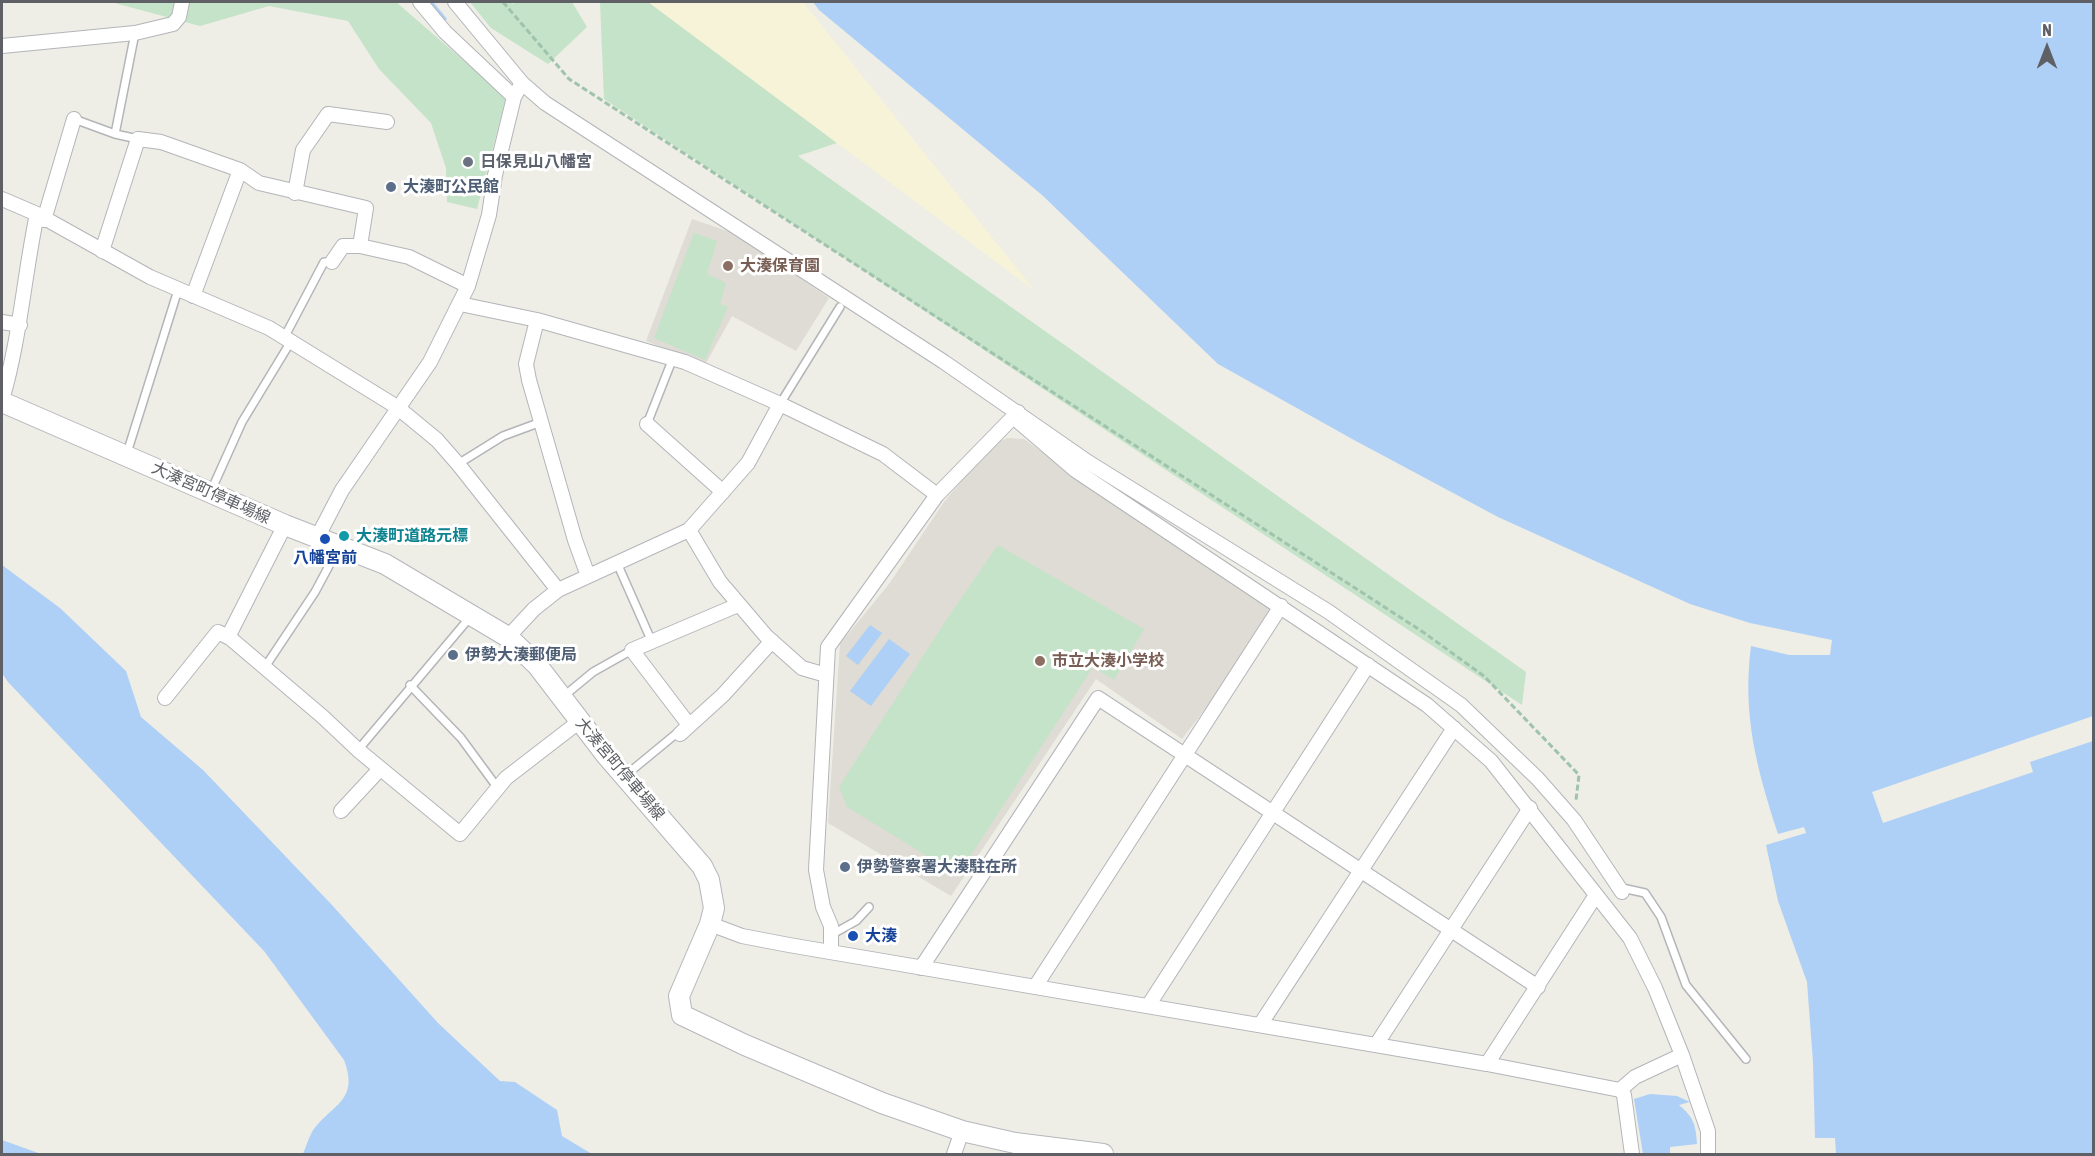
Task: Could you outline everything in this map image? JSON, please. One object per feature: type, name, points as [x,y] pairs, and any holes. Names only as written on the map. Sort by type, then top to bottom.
[{"type":"main road","name":"大湊宮町停車場線","points":[[2,401],[285,525],[385,564],[508,637],[537,665],[702,866],[709,880],[714,908],[710,924],[679,996],[682,1015],[745,1045],[882,1103],[962,1131],[1015,1143],[1103,1155]]},
{"type":"street","points":[[2,46],[135,33],[173,24],[179,17],[182,2]]},
{"type":"street","points":[[420,2],[445,32],[514,97]]},
{"type":"street","points":[[455,2],[522,83],[545,103],[1016,415],[1329,612],[1461,705],[1538,779],[1574,820],[1620,890]]},
{"type":"street","points":[[316,538],[342,490],[430,362],[460,304],[468,286],[489,215],[495,176],[514,97],[522,83]]},
{"type":"street","points":[[295,193],[303,150],[328,114],[387,122]]},
{"type":"street","points":[[2,401],[20,326],[26,268],[40,217],[74,119]]},
{"type":"street","points":[[102,251],[138,139],[161,142],[240,170],[259,183],[366,208],[360,246]]},
{"type":"street","points":[[193,296],[240,170]]},
{"type":"street","points":[[2,199],[178,290],[251,319],[397,407],[437,440],[459,464],[558,590]]},
{"type":"street","points":[[333,262],[343,246],[360,246],[409,257],[468,286]]},
{"type":"street","points":[[460,304],[537,320],[673,358],[780,404],[883,454],[937,495]]},
{"type":"street","points":[[537,320],[526,364],[575,540],[588,576]]},
{"type":"street","points":[[2,322],[20,326]]},
{"type":"street","points":[[508,637],[534,609],[558,590],[689,530],[748,463],[780,404]]},
{"type":"street","points":[[831,952],[831,935],[816,870],[828,647],[937,495],[1016,415]]},
{"type":"street","points":[[1016,415],[1075,470],[1427,705],[1491,761],[1630,938],[1642,959],[1682,1054],[1708,1131],[1708,1155]]},
{"type":"street","points":[[647,424],[723,492]]},
{"type":"street","points":[[230,638],[229,635],[285,525]]},
{"type":"street","points":[[689,530],[720,582],[738,606],[802,668],[826,675]]},
{"type":"street","points":[[738,606],[632,650],[685,730],[723,695],[772,641]]},
{"type":"street","points":[[1035,987],[1281,606]]},
{"type":"street","points":[[165,698],[218,632],[230,638],[266,667],[358,750],[460,834],[496,787],[580,720]]},
{"type":"street","points":[[1148,1006],[1368,664]]},
{"type":"street","points":[[921,968],[1098,698],[1538,987]]},
{"type":"street","points":[[1260,1025],[1454,728]]},
{"type":"street","points":[[341,811],[380,768]]},
{"type":"street","points":[[1376,1045],[1530,808]]},
{"type":"street","points":[[1487,1065],[1596,895]]},
{"type":"street","points":[[710,924],[742,936],[1376,1045],[1620,1090],[1624,1095],[1632,1155]]},
{"type":"street","points":[[1620,1090],[1635,1077],[1682,1054]]},
{"type":"street","points":[[954,1155],[962,1131]]},
{"type":"lane","points":[[115,134],[135,33]]},
{"type":"lane","points":[[74,119],[115,134],[138,139]]},
{"type":"lane","points":[[210,493],[242,422],[287,340],[324,262],[333,262]]},
{"type":"lane","points":[[126,456],[178,290]]},
{"type":"lane","points":[[780,404],[840,307]]},
{"type":"lane","points":[[647,424],[673,358]]},
{"type":"lane","points":[[459,464],[503,436],[542,422]]},
{"type":"lane","points":[[266,667],[315,592],[339,547]]},
{"type":"lane","points":[[617,563],[652,642]]},
{"type":"lane","points":[[358,750],[410,685],[472,614]]},
{"type":"lane","points":[[562,698],[593,672],[632,650]]},
{"type":"lane","points":[[410,685],[461,738],[496,787]]},
{"type":"lane","points":[[626,775],[677,733],[685,730]]},
{"type":"lane","points":[[1620,890],[1645,893],[1661,917],[1686,985],[1746,1059]]},
{"type":"lane","points":[[831,935],[856,921],[869,907]]},
{"type":"path","points":[[503,2],[569,80],[1422,632],[1484,676],[1579,775],[1575,808]]},
{"type":"shaded area","name":"大湊保育園","points":[[692,219],[736,234],[829,298],[796,351],[732,316],[705,365],[646,341]]},
{"type":"shaded area","name":"市立大湊小学校","points":[[1008,438],[1024,439],[1090,487],[1274,609],[1262,635],[1182,739],[1096,679],[951,896],[828,823],[840,644],[889,584],[944,502],[992,444]]},
{"type":"green space","points":[[111,2],[396,2],[506,97],[477,209],[447,202],[446,168],[431,123],[379,69],[348,21],[269,6],[200,26]]},
{"type":"green space","points":[[470,2],[510,2],[513,4],[515,2],[572,2],[587,27],[548,64],[491,28]]},
{"type":"green space","points":[[600,2],[671,2],[837,143],[798,156],[1526,672],[1522,705],[604,99]]},
{"type":"green space","points":[[694,233],[717,241],[707,274],[726,283],[720,304],[728,307],[705,360],[654,338]]},
{"type":"green space","points":[[998,545],[1144,629],[1114,680],[1093,667],[958,875],[847,807],[839,787],[949,616]]},
{"type":"sand","points":[[648,2],[803,2],[1035,291]]},
{"type":"water","points":[[813,2],[2093,2],[2093,1154],[1836,1154],[1835,1138],[1815,1138],[1813,1062],[1807,982],[1778,901],[1766,845],[1806,833],[1804,827],[1778,834],[1753,742],[1748,696],[1751,646],[1789,655],[1830,655],[1832,640],[1750,623],[1690,604],[1498,517],[1218,364],[1042,195],[819,10]]},
{"type":"water","points":[[2,565],[60,608],[126,671],[141,717],[203,770],[332,905],[438,1023],[500,1081],[515,1082],[557,1110],[562,1136],[592,1154],[303,1154],[312,1132],[346,1094],[348,1074],[344,1060],[264,951],[8,682],[2,673]]},
{"type":"water","points":[[870,625],[882,633],[858,665],[846,656]]},
{"type":"water","points":[[889,639],[910,654],[871,706],[850,691]]},
{"type":"water","points":[[1650,1094],[1677,1096],[1690,1102],[1679,1105],[1693,1122],[1697,1144],[1670,1147],[1670,1154],[1643,1154],[1634,1099]]},
{"type":"water","points":[[2,1140],[41,1154],[2,1154]]},
{"type":"pier","points":[[2093,716],[2093,741],[2030,762],[2033,772],[1883,823],[1872,792]]},
{"type":"waterway","points":[[430,2],[444,19]]},
{"type":"place","name":"日保見山八幡宮","points":[[468,162]]},
{"type":"place","name":"大湊町公民館","points":[[391,187]]},
{"type":"place","name":"大湊保育園","points":[[728,266]]},
{"type":"place","name":"大湊町道路元標","points":[[344,536]]},
{"type":"place","name":"八幡宮前","points":[[325,539]]},
{"type":"place","name":"伊勢大湊郵便局","points":[[453,655]]},
{"type":"place","name":"市立大湊小学校","points":[[1040,661]]},
{"type":"place","name":"伊勢警察署大湊駐在所","points":[[845,867]]},
{"type":"place","name":"大湊","points":[[853,936]]}]
